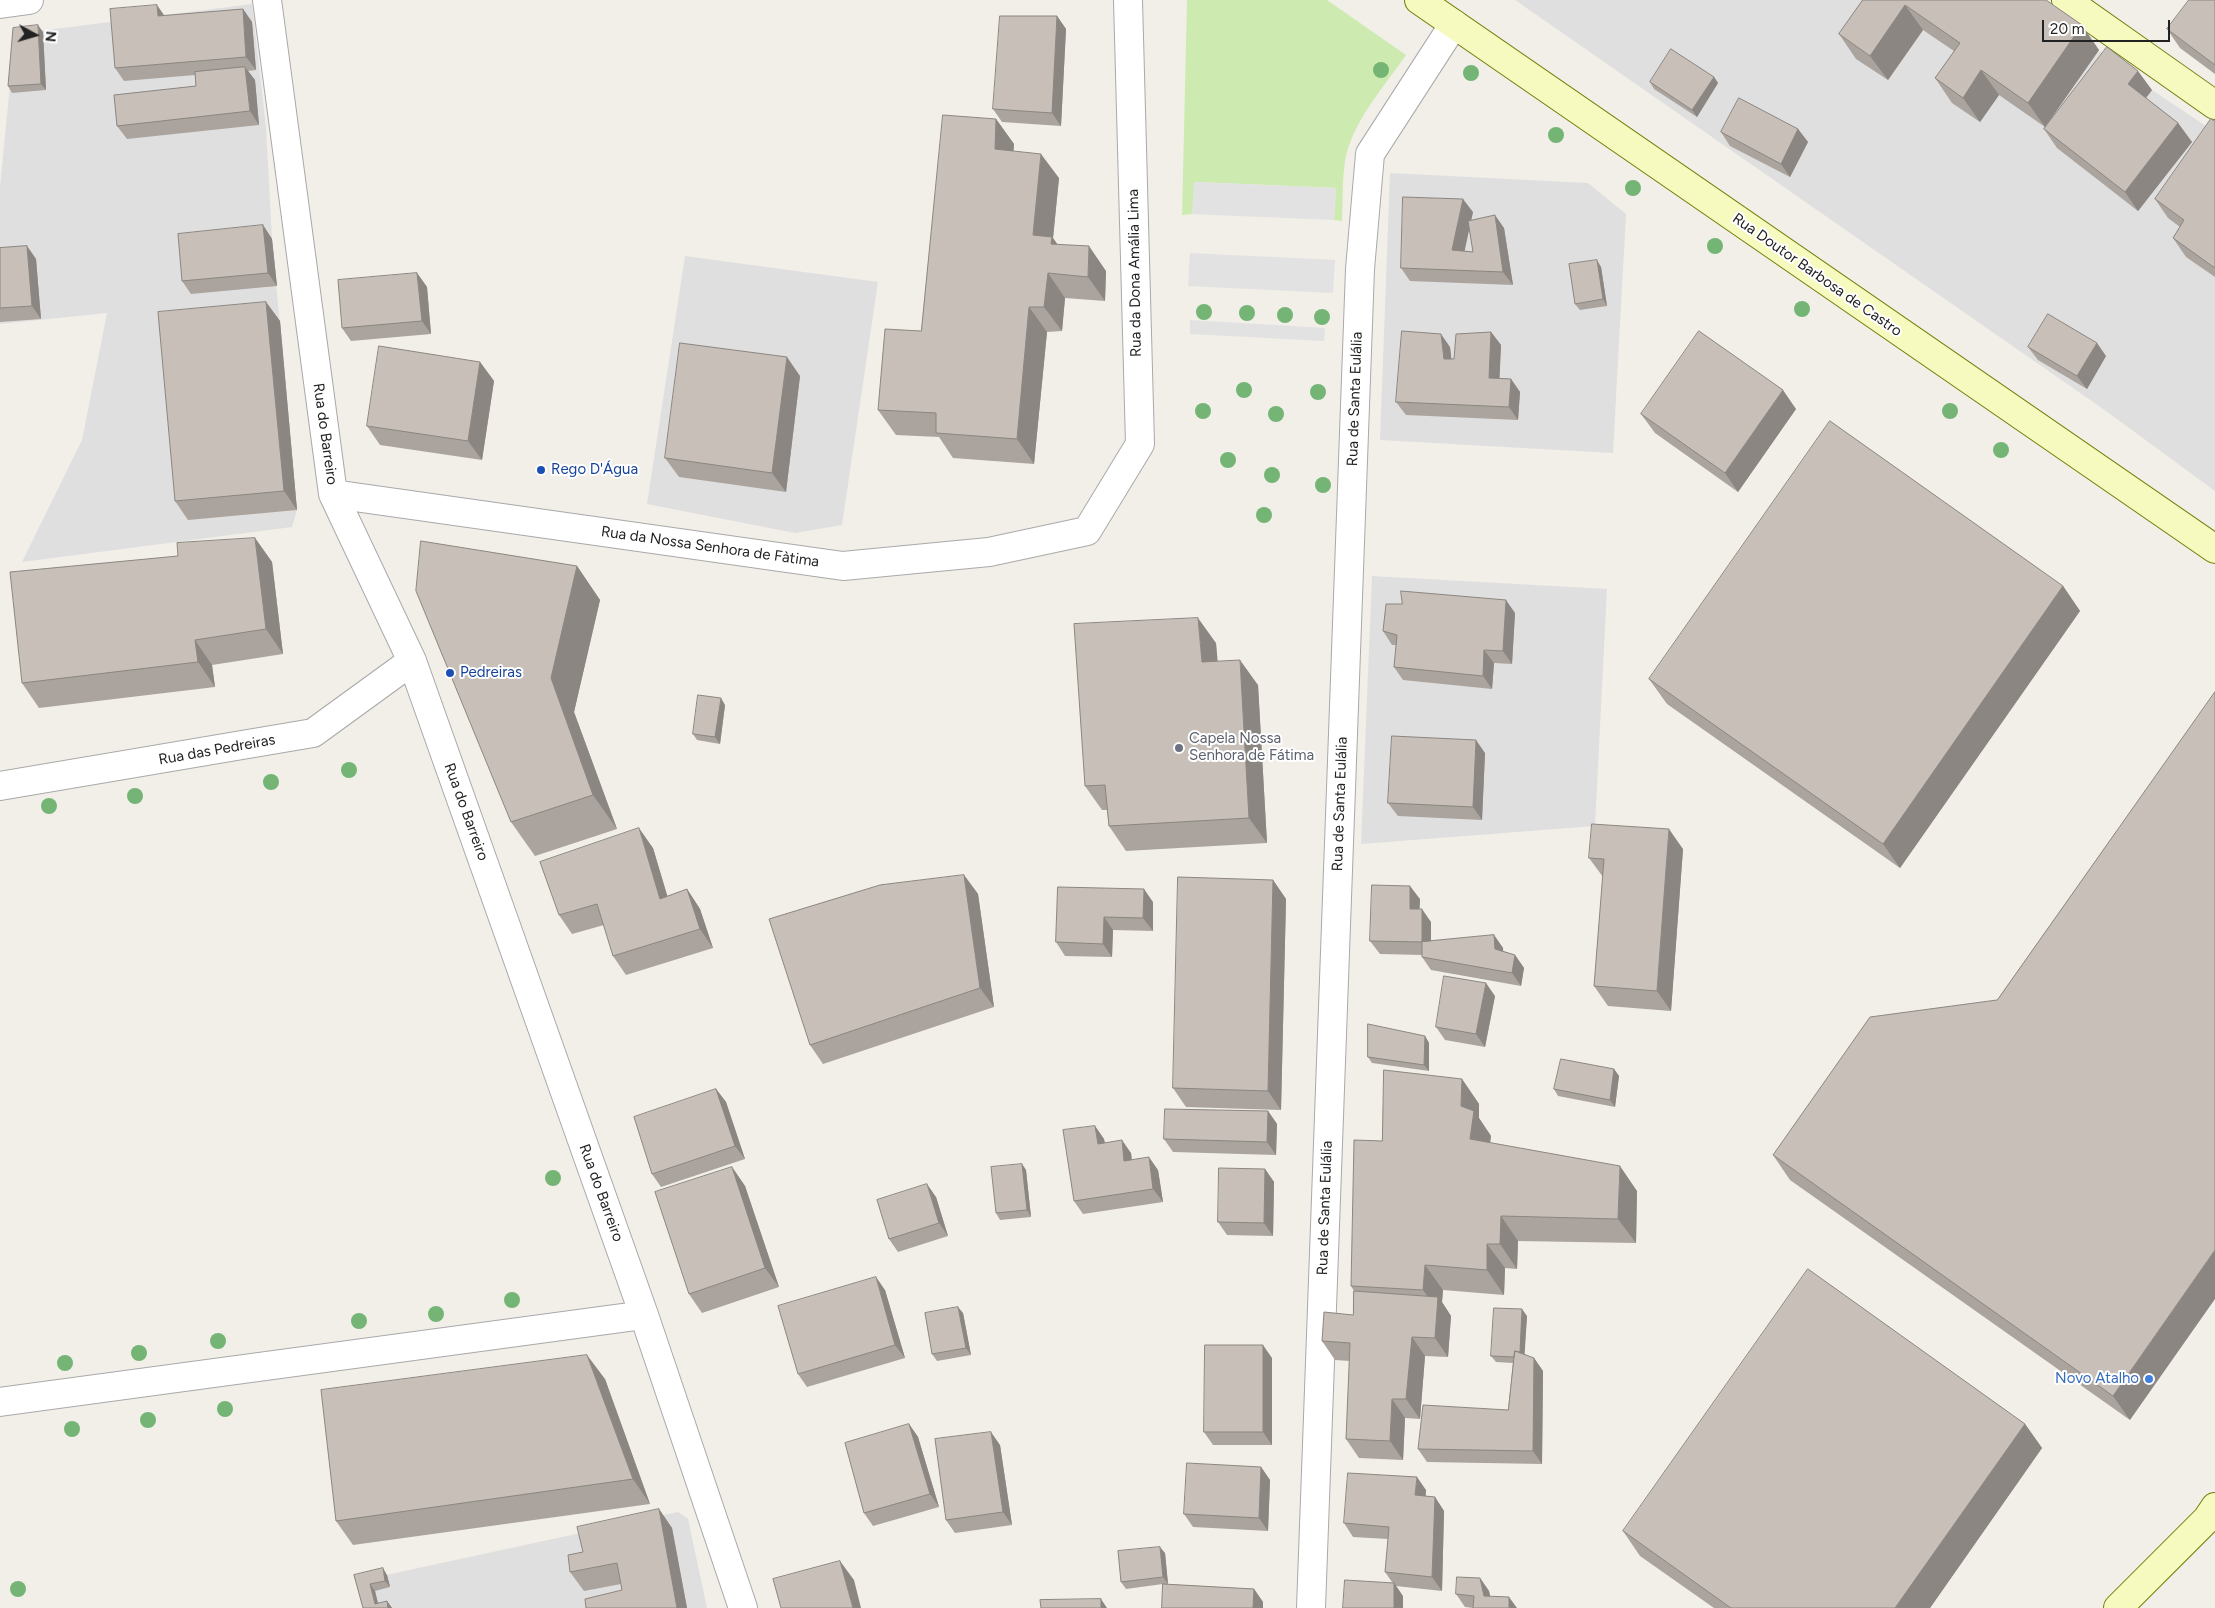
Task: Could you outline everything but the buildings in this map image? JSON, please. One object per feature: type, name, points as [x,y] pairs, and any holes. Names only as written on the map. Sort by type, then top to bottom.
[{"type":"street","points":[[0,4],[29,0]]},
{"type":"street","name":"Rua do Barreiro","points":[[267,0],[333,494],[412,661],[644,1315],[743,1608]]},
{"type":"street","name":"Rua da Dona Amália Lima","points":[[1087,531],[1140,444],[1128,0]]},
{"type":"street","name":"Rua Doutor Barbosa de Castro","points":[[1419,0],[2215,549]]},
{"type":"street","points":[[2066,0],[2215,105]]},
{"type":"street","name":"Rua de Santa Eulália","points":[[1311,1608],[1360,269],[1370,154],[1454,24]]},
{"type":"street","name":"Rua da Nossa Senhora de Fàtima","points":[[333,494],[843,566],[989,552],[1087,531]]},
{"type":"street","name":"Rua das Pedreiras","points":[[0,786],[313,733],[412,661]]},
{"type":"street","points":[[0,1402],[644,1315]]},
{"type":"street","points":[[2118,1608],[2206,1519],[2215,1507]]},
{"type":"shaded area","points":[[1515,0],[2029,0],[2152,90],[2215,132],[2215,491],[2106,411]]},
{"type":"shaded area","points":[[252,4],[266,128],[272,239],[297,510],[292,527],[22,562],[82,440],[107,313],[0,324],[0,186],[15,34]]},
{"type":"shaded area","points":[[1390,173],[1588,183],[1626,214],[1613,453],[1380,440]]},
{"type":"shaded area","points":[[1194,182],[1336,188],[1334,220],[1192,214]]},
{"type":"shaded area","points":[[1190,253],[1335,260],[1333,293],[1188,286]]},
{"type":"shaded area","points":[[685,256],[878,282],[842,525],[795,533],[647,504]]},
{"type":"shaded area","points":[[1190,320],[1325,328],[1324,341],[1190,334]]},
{"type":"shaded area","points":[[1372,576],[1607,589],[1595,826],[1361,844]]},
{"type":"shaded area","points":[[678,1512],[688,1519],[707,1608],[366,1608],[358,1581]]},
{"type":"green space","points":[[1187,0],[1327,0],[1406,55],[1361,119],[1348,148],[1343,176],[1342,221],[1334,220],[1336,188],[1195,182],[1192,214],[1182,215]]},
{"type":"place","name":"Rego D'Água","points":[[541,470]]},
{"type":"place","name":"Pedreiras","points":[[450,673]]},
{"type":"place","name":"Capela Nossa Senhora de Fátima","points":[[1179,748]]},
{"type":"place","name":"Novo Atalho","points":[[2149,1379]]}]
